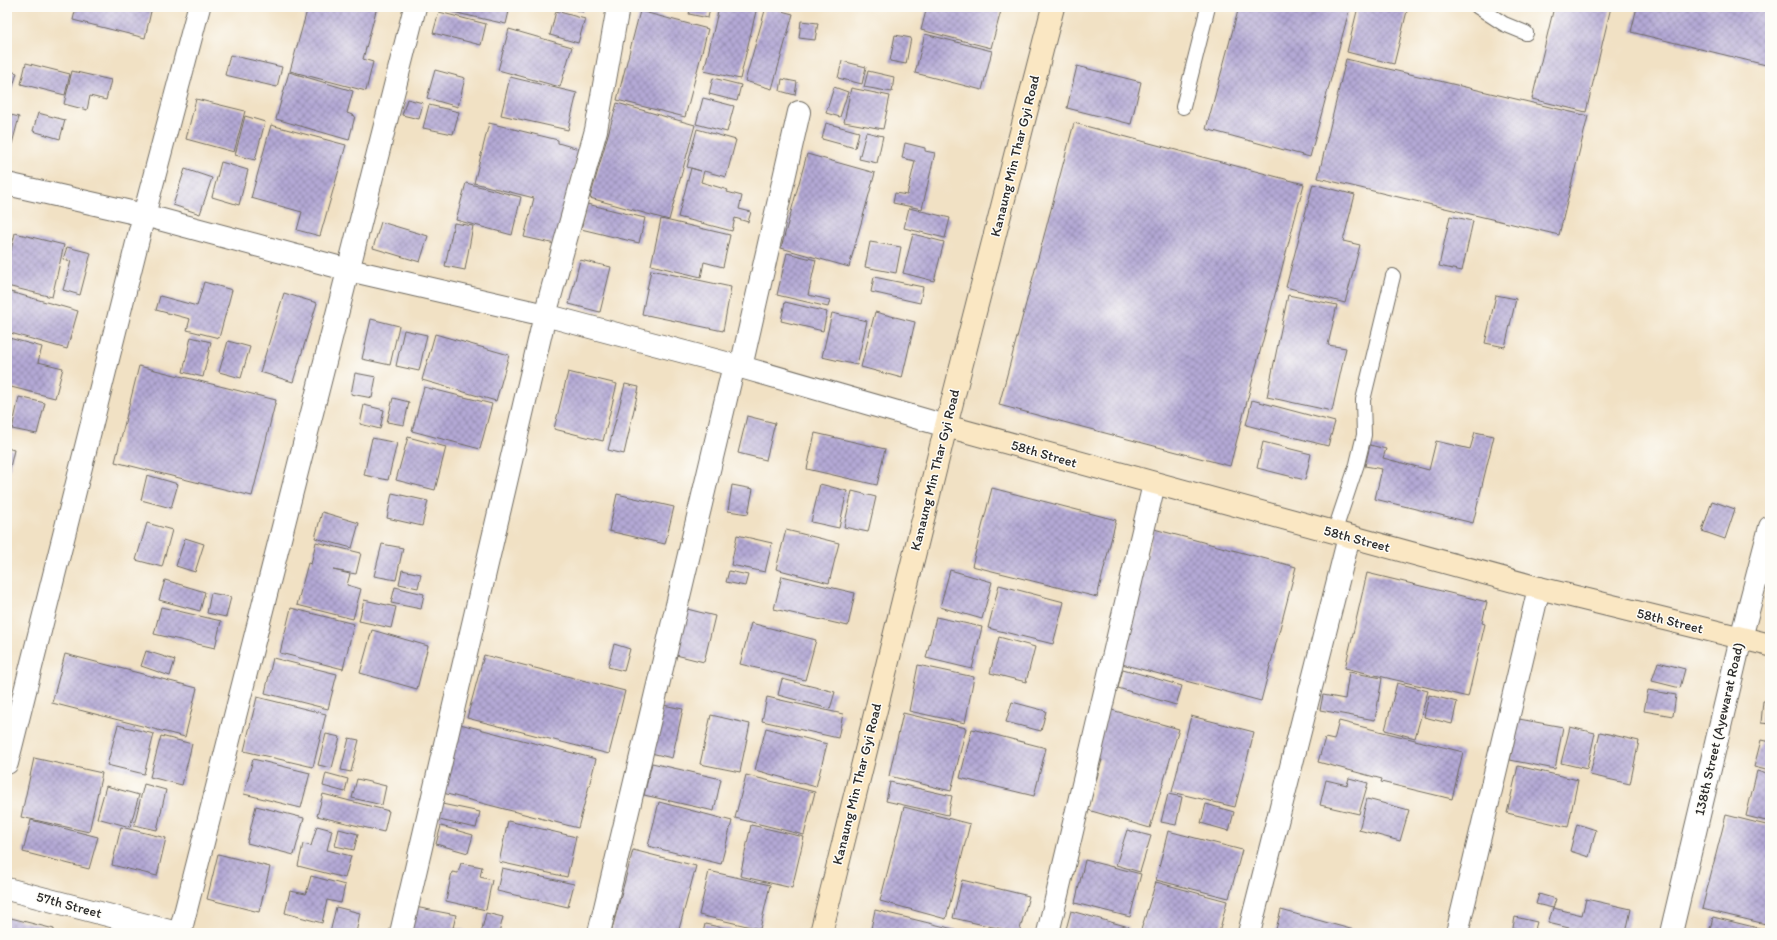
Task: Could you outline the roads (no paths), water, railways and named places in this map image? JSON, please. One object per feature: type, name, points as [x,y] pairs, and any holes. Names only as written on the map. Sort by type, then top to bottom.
[{"type":"main road","name":"Kanaung Min Thar Gyi Road","points":[[821,933],[946,426],[1053,7]]},
{"type":"main road","name":"58th Street","points":[[946,426],[1538,588],[1770,645]]},
{"type":"street","points":[[7,763],[144,215],[199,7]]},
{"type":"street","points":[[180,933],[415,7]]},
{"type":"street","points":[[401,933],[545,315],[596,130],[618,7]]},
{"type":"street","points":[[598,933],[799,112]]},
{"type":"street","points":[[7,184],[144,215],[349,270],[545,315],[738,366],[946,426]]},
{"type":"street","points":[[1048,933],[1154,484]]},
{"type":"street","name":"138th Street (Ayewarat Road)","points":[[1671,933],[1741,638],[1770,527]]},
{"type":"street","points":[[1249,933],[1341,535]]},
{"type":"street","points":[[1457,933],[1538,588]]},
{"type":"street","name":"57th Street","points":[[7,889],[177,933]]},
{"type":"lane","points":[[1183,108],[1208,7]]},
{"type":"lane","points":[[1478,7],[1504,24],[1526,34]]},
{"type":"lane","points":[[1341,535],[1364,435],[1363,400],[1393,276]]}]
